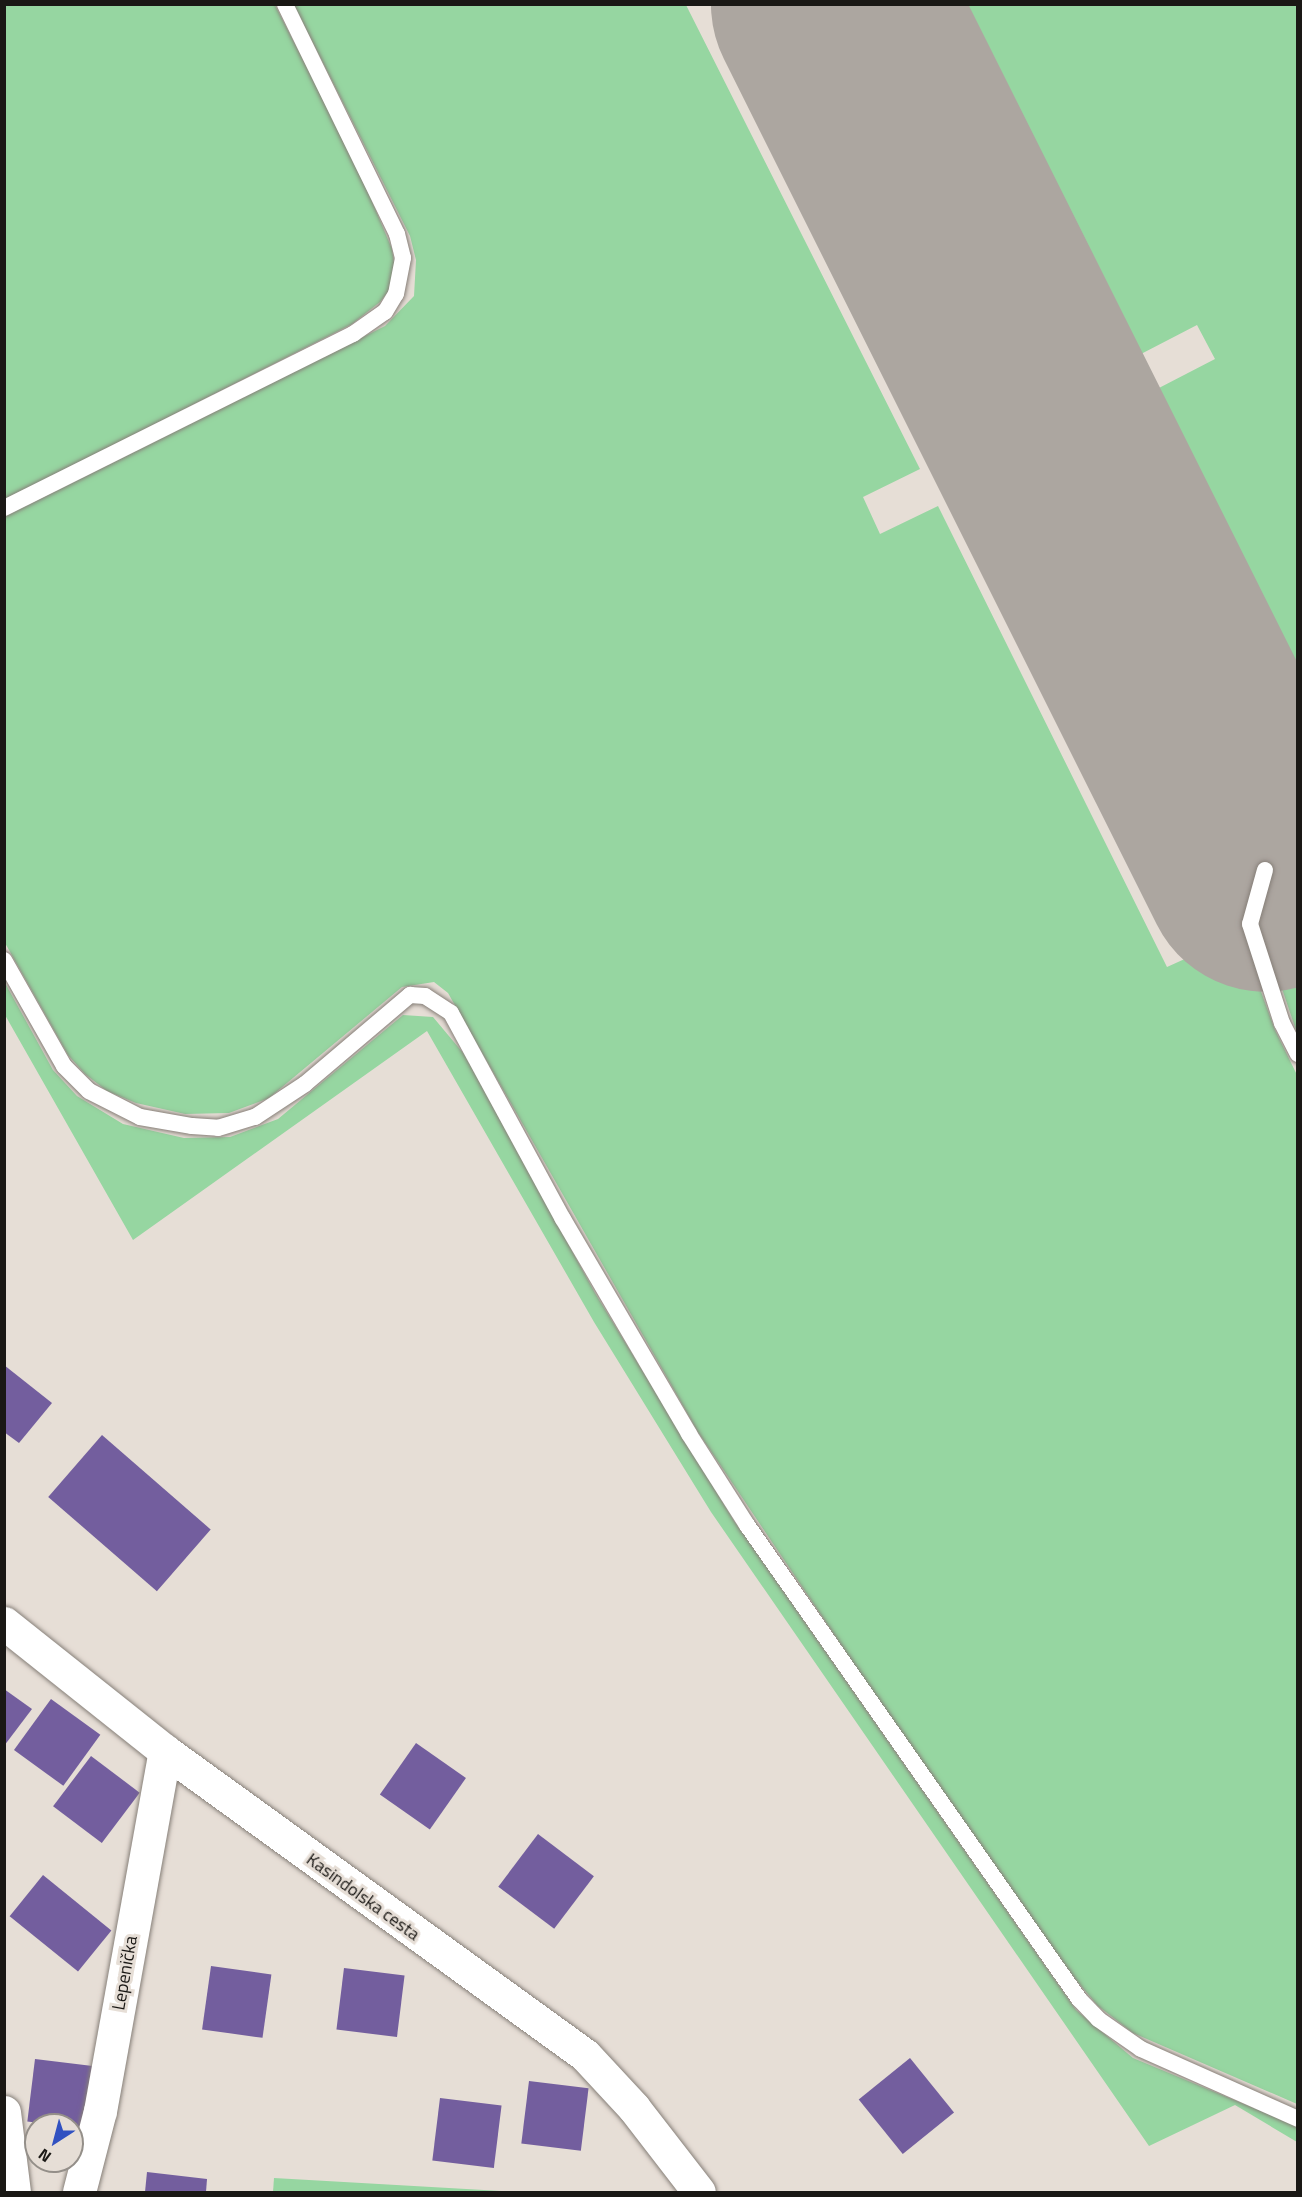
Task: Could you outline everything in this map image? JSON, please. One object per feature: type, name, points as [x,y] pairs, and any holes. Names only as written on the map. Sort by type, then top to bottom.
[{"type":"street","name":"Kasindolska cesta","points":[[4,1623],[165,1751],[585,2055],[634,2109],[699,2193]]},
{"type":"street","name":"Lepenička","points":[[79,2193],[100,2111],[165,1751]]},
{"type":"street","points":[[4,2112],[14,2193]]},
{"type":"lane","points":[[4,508],[353,334],[385,312],[396,294],[403,258],[397,234],[285,4]]},
{"type":"lane","points":[[1265,870],[1250,924],[1282,1023],[1298,1054]]},
{"type":"lane","points":[[4,960],[64,1066],[89,1091],[140,1117],[192,1126],[218,1128],[255,1117],[304,1084],[410,995],[426,996],[451,1013],[689,1434],[747,1526],[1079,1999],[1098,2019],[1141,2049],[1298,2119]]},
{"type":"green space","points":[[5,5],[275,5],[358,168],[392,249],[395,270],[391,288],[380,302],[352,324],[5,500]]},
{"type":"green space","points":[[294,5],[686,5],[920,469],[863,497],[880,534],[938,506],[1167,967],[1240,934],[1275,1030],[1297,1075],[1297,2104],[1133,2033],[1098,2006],[1076,1980],[932,1780],[698,1432],[448,993],[434,982],[402,987],[269,1098],[229,1113],[185,1114],[136,1103],[107,1091],[85,1074],[68,1055],[5,943],[4,517],[385,326],[414,296],[416,260],[410,236]]},
{"type":"green space","points":[[963,5],[1297,5],[1297,675],[1157,389],[1215,359],[1197,325],[1141,354]]},
{"type":"green space","points":[[1297,905],[1297,1033],[1260,924]]},
{"type":"green space","points":[[4,981],[53,1070],[77,1096],[123,1124],[184,1138],[230,1137],[278,1119],[403,1015],[433,1017],[464,1054],[595,1293],[734,1521],[1076,2010],[1133,2058],[1297,2126],[1297,2142],[1235,2105],[1149,2146],[711,1512],[594,1322],[427,1031],[133,1240],[5,1015]]},
{"type":"green space","points":[[274,2178],[521,2192],[273,2192]]},
{"type":"building","points":[[4,1365],[52,1403],[19,1443],[4,1432]]},
{"type":"building","points":[[102,1435],[211,1529],[157,1591],[48,1497]]},
{"type":"building","points":[[4,1689],[32,1709],[4,1746]]},
{"type":"building","points":[[51,1699],[100,1735],[63,1786],[14,1750]]},
{"type":"building","points":[[416,1743],[466,1778],[430,1830],[380,1795]]},
{"type":"building","points":[[91,1756],[140,1793],[102,1843],[53,1806]]},
{"type":"building","points":[[538,1834],[594,1876],[554,1929],[498,1887]]},
{"type":"building","points":[[43,1875],[111,1930],[78,1972],[10,1916]]},
{"type":"building","points":[[211,1966],[271,1974],[262,2038],[202,2029]]},
{"type":"building","points":[[344,1968],[405,1975],[397,2037],[336,2030]]},
{"type":"building","points":[[910,2058],[954,2112],[903,2154],[859,2100]]},
{"type":"building","points":[[35,2059],[95,2066],[87,2129],[84,2128],[84,2113],[28,2113]]},
{"type":"building","points":[[529,2081],[589,2088],[581,2151],[521,2144]]},
{"type":"building","points":[[440,2098],[502,2106],[494,2168],[432,2161]]},
{"type":"building","points":[[147,2172],[207,2179],[206,2192],[145,2192]]},
{"type":"runway","points":[[832,4],[1265,870]]}]
